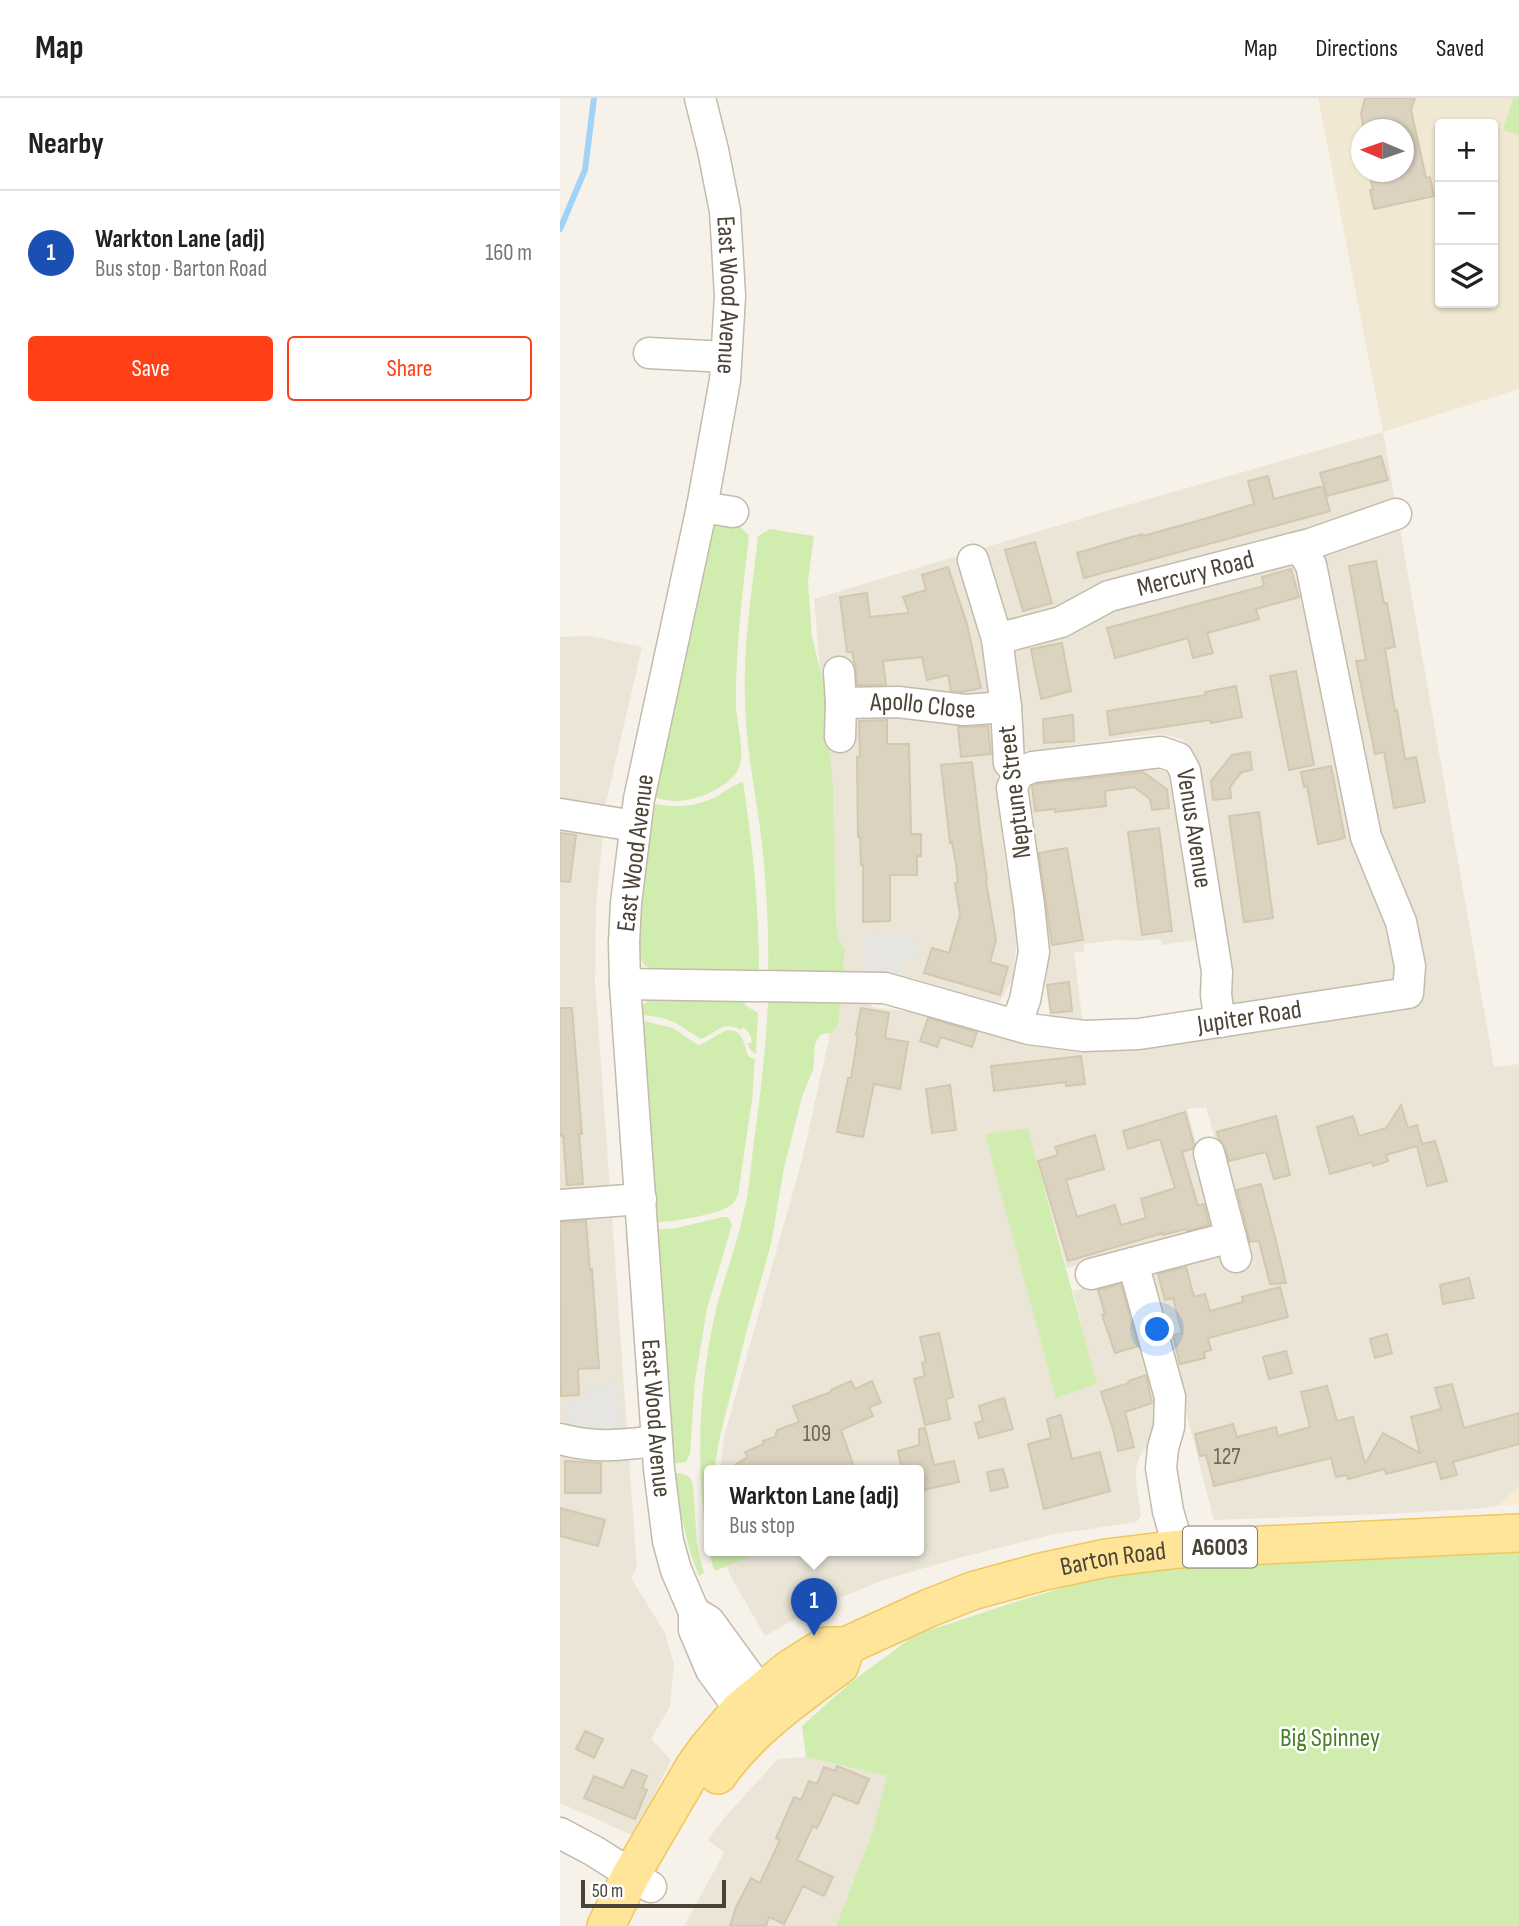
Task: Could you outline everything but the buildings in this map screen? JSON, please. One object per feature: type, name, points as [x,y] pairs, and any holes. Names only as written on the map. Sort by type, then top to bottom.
[{"type":"main road","name":"Barton Road","points":[[606,1926],[731,1757],[758,1712],[839,1665],[846,1646],[929,1608],[972,1591],[1106,1558],[1178,1549],[1519,1533]]},
{"type":"main road","name":"Barton Road","points":[[630,1926],[641,1881]]},
{"type":"street","name":"East Wood Avenue","points":[[700,98],[725,211],[730,296],[725,380],[702,507],[635,825],[626,903],[625,984],[657,1441],[668,1541],[676,1570],[694,1612],[709,1621],[758,1712]]},
{"type":"street","points":[[649,353],[726,357]]},
{"type":"street","points":[[702,507],[733,512]]},
{"type":"street","name":"Mercury Road","points":[[997,639],[1061,622],[1109,596],[1310,544],[1396,514]]},
{"type":"street","name":"Jupiter Road","points":[[625,984],[885,988],[1029,1029],[1084,1036],[1139,1034],[1408,993],[1410,966],[1401,922],[1366,837],[1311,565],[1302,551],[1290,549]]},
{"type":"street","name":"Neptune Street","points":[[973,560],[997,639],[1006,708],[1009,764],[1017,773],[1012,788],[1030,905],[1034,952],[1025,1000],[1016,1025]]},
{"type":"street","name":"Apollo Close","points":[[839,672],[840,737]]},
{"type":"street","name":"Apollo Close","points":[[841,703],[898,702],[965,710],[1006,708]]},
{"type":"street","name":"Venus Avenue","points":[[1017,773],[1033,767],[1136,754],[1161,752],[1178,758],[1185,771],[1217,972],[1216,995],[1220,1023]]},
{"type":"street","points":[[560,814],[635,825]]},
{"type":"street","points":[[1091,1274],[1133,1263],[1234,1247],[1209,1153]]},
{"type":"street","points":[[560,1205],[641,1199]]},
{"type":"street","points":[[1133,1263],[1170,1397],[1170,1427],[1163,1448],[1161,1468],[1178,1549]]},
{"type":"street","points":[[560,1440],[584,1445],[612,1446],[657,1441]]},
{"type":"street","points":[[560,1833],[641,1881]]},
{"type":"shaded area","points":[[1318,98],[1519,98],[1519,389],[1383,432]]},
{"type":"shaded area","points":[[1383,432],[1494,1067],[1519,1064],[1519,1486],[1497,1506],[1474,1509],[1214,1520],[1151,1279],[1153,1273],[1212,1251],[1249,1259],[1206,1107],[1187,1109],[1216,1221],[1211,1230],[1067,1268],[1028,1129],[986,1134],[1096,1384],[1073,1291],[1114,1280],[1124,1282],[1158,1408],[1152,1439],[1140,1456],[1136,1468],[1141,1517],[1136,1522],[1050,1535],[883,1580],[809,1611],[765,1636],[731,1577],[723,1556],[924,1556],[924,1465],[721,1465],[724,1437],[802,1160],[830,1034],[838,1025],[841,1001],[868,1001],[873,1007],[910,1012],[917,1008],[1036,1045],[1062,1050],[1134,1048],[1236,1035],[1200,770],[1190,747],[1181,739],[1161,734],[1031,751],[994,746],[1005,861],[1015,914],[1016,945],[1013,978],[999,1003],[914,979],[881,974],[843,973],[845,948],[839,941],[836,921],[827,721],[814,599]]},
{"type":"shaded area","points":[[591,636],[642,647],[605,807],[560,801],[560,637]]},
{"type":"shaded area","points":[[1153,768],[1166,772],[1173,783],[1196,940],[1162,945],[1160,939],[1084,944],[1084,951],[1074,953],[1083,1024],[1050,1019],[1030,844],[1035,837],[1033,814],[1026,809],[1027,782]]},
{"type":"shaded area","points":[[560,829],[603,835],[596,904],[595,980],[610,1188],[560,1191]]},
{"type":"shaded area","points":[[866,934],[918,937],[917,959],[904,959],[903,973],[864,971]]},
{"type":"shaded area","points":[[612,1215],[627,1431],[566,1428],[560,1424],[560,1219]]},
{"type":"shaded area","points":[[616,1383],[621,1417],[616,1431],[582,1431],[581,1422],[567,1423],[564,1401],[586,1399],[585,1386]]},
{"type":"shaded area","points":[[560,1454],[591,1460],[629,1459],[637,1567],[631,1578],[665,1633],[674,1664],[670,1707],[651,1739],[671,1760],[634,1836],[560,1803]]},
{"type":"shaded area","points":[[1519,1486],[1519,1504],[1497,1506]]},
{"type":"shaded area","points":[[806,1757],[888,1776],[873,1831],[836,1926],[684,1926],[724,1853],[708,1840],[724,1818],[778,1759]]},
{"type":"green space","points":[[1513,98],[1519,98],[1519,135],[1503,130]]},
{"type":"green space","points":[[732,520],[749,535],[737,664],[736,707],[740,764],[734,776],[727,782],[702,796],[677,801],[651,797],[710,527],[721,521]]},
{"type":"green space","points":[[770,529],[814,536],[808,582],[812,636],[823,682],[833,787],[836,921],[839,941],[845,948],[843,973],[768,972],[765,882],[747,733],[745,660],[758,536]]},
{"type":"green space","points":[[743,782],[755,877],[759,972],[651,969],[641,961],[640,947],[635,946],[649,803],[667,806],[694,805]]},
{"type":"green space","points":[[650,998],[743,999],[746,1006],[758,1013],[756,1054],[750,1048],[748,1043],[752,1043],[751,1038],[743,1027],[741,1030],[724,1027],[701,1039],[674,1022],[643,1015],[643,1005]]},
{"type":"green space","points":[[768,1000],[841,1001],[838,1025],[830,1034],[820,1035],[815,1044],[813,1070],[802,1097],[784,1168],[771,1244],[720,1436],[715,1465],[704,1465],[704,1526],[700,1448],[708,1347],[747,1196]]},
{"type":"green space","points":[[638,1022],[673,1028],[698,1045],[725,1031],[735,1031],[742,1037],[749,1057],[755,1059],[752,1100],[738,1195],[725,1209],[652,1223]]},
{"type":"green space","points":[[1028,1128],[1097,1384],[1056,1398],[985,1134]]},
{"type":"green space","points":[[728,1217],[732,1225],[707,1309],[695,1380],[690,1454],[686,1462],[673,1464],[653,1230],[676,1228]]},
{"type":"green space","points":[[671,1473],[685,1474],[693,1484],[697,1545],[704,1573],[699,1576],[690,1552]]},
{"type":"green space","name":"Big Spinney","points":[[1519,1542],[1519,1926],[836,1926],[873,1831],[887,1776],[806,1757],[802,1726],[850,1683],[915,1635],[1122,1570]]},
{"type":"green space","points":[[710,1556],[748,1557],[715,1571]]},
{"type":"waterway","points":[[560,229],[585,170],[594,98]]},
{"type":"place","name":"Warkton Lane (adj)","points":[[814,1636]]}]
